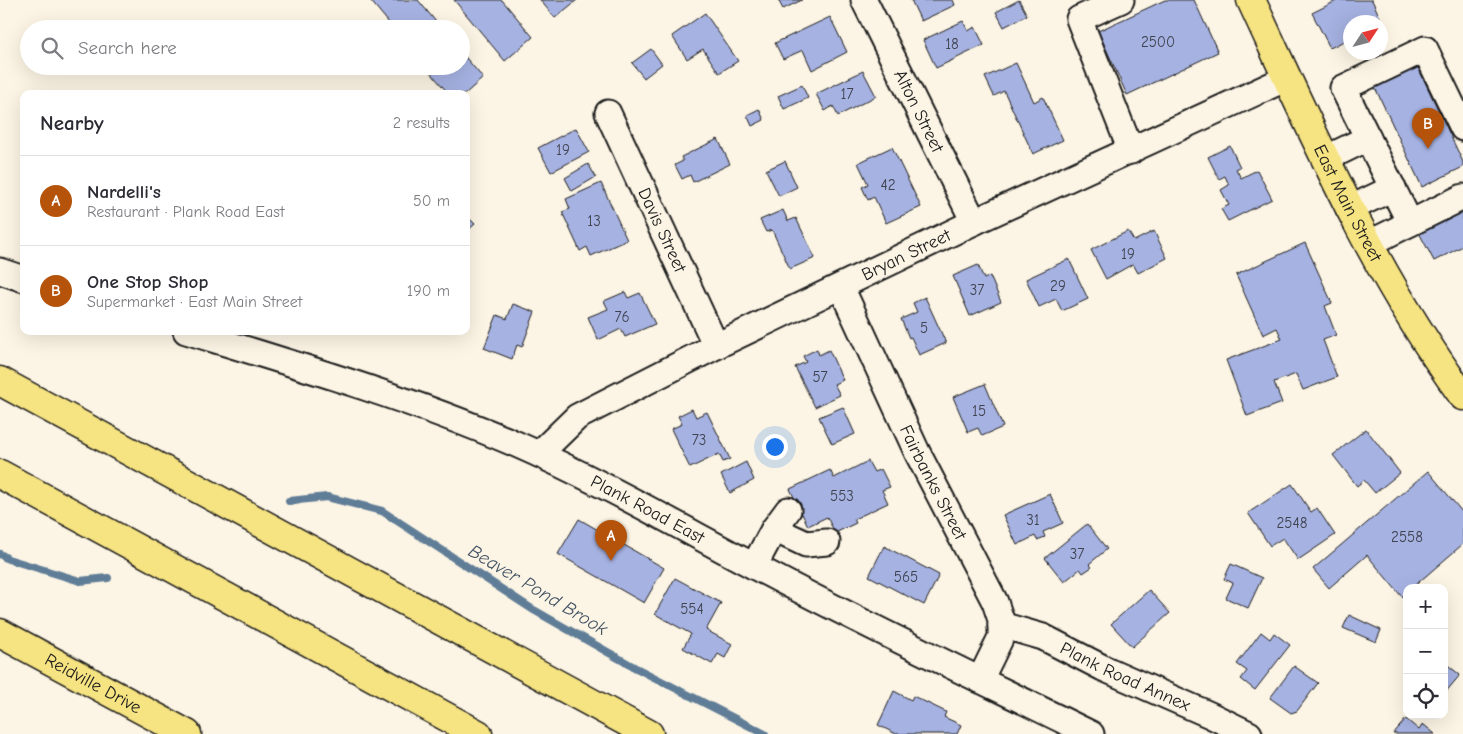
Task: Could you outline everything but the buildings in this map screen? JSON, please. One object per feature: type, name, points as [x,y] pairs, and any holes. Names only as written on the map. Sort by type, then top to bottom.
[{"type":"main road","name":"East Main Street","points":[[1250,0],[1349,209],[1408,314],[1463,396]]},
{"type":"main road","points":[[0,381],[649,734]]},
{"type":"main road","points":[[0,474],[478,734]]},
{"type":"main road","name":"Reidville Drive","points":[[0,633],[187,734]]},
{"type":"street","name":"Alton Street","points":[[864,0],[974,222]]},
{"type":"street","points":[[1121,0],[1079,19],[1131,150]]},
{"type":"street","points":[[1410,223],[1343,88],[1425,48],[1463,128]]},
{"type":"street","name":"Bryan Street","points":[[539,454],[577,417],[716,346],[974,222],[1287,78]]},
{"type":"street","name":"Davis Street","points":[[608,113],[716,346]]},
{"type":"street","points":[[1325,158],[1368,138]]},
{"type":"street","points":[[1349,209],[1393,188]]},
{"type":"street","points":[[1368,244],[1463,197]]},
{"type":"street","points":[[0,270],[20,278]]},
{"type":"street","name":"Fairbanks Street","points":[[841,287],[917,452],[995,602],[1001,625]]},
{"type":"street","name":"Plank Road East","points":[[199,335],[449,416],[539,454],[754,566],[1091,734]]},
{"type":"street","points":[[754,566],[781,519],[806,544],[827,542]]},
{"type":"street","points":[[980,680],[1000,637],[1001,625]]},
{"type":"street","name":"Plank Road Annex","points":[[1001,625],[1043,636],[1103,668],[1249,734]]},
{"type":"waterway","name":"Beaver Pond Brook","points":[[289,501],[327,497],[382,511],[532,609],[634,667],[765,734]]},
{"type":"waterway","name":"Beaver Pond Brook","points":[[0,554],[8,559],[80,581],[108,578]]},
{"type":"place","name":"One Stop Shop","points":[[1428,149]]},
{"type":"place","name":"Nardelli's","points":[[611,561]]}]
